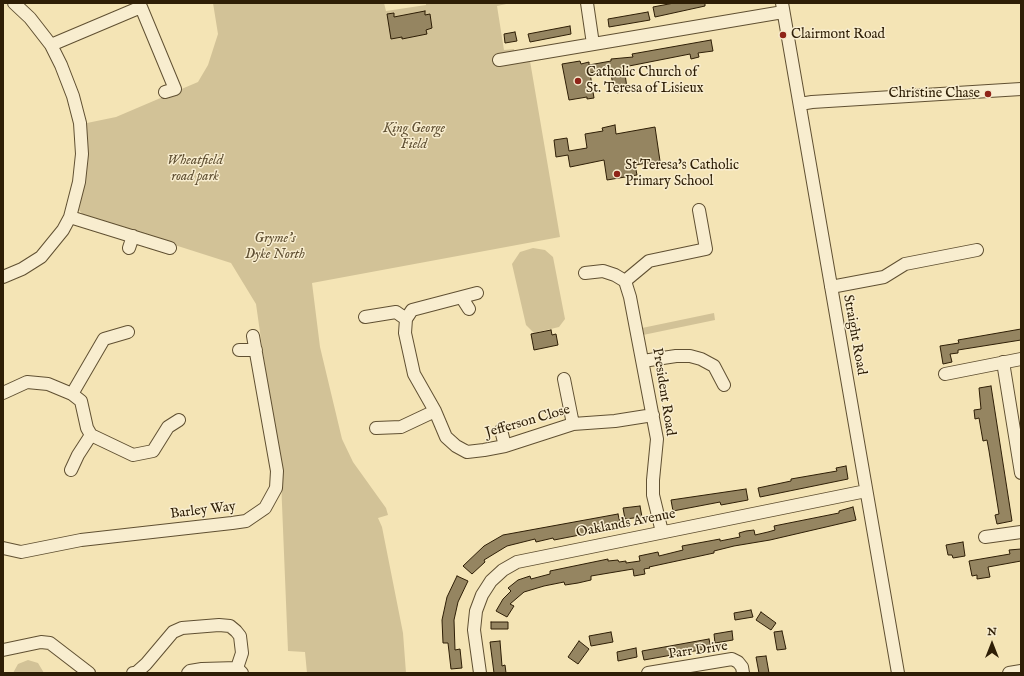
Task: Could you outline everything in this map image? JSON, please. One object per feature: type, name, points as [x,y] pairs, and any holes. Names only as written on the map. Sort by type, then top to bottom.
[{"type":"street","points":[[3,277],[22,269],[41,257],[56,241],[70,217],[81,161],[80,123],[73,96],[51,45],[30,18],[14,3]]},
{"type":"street","points":[[587,3],[594,44]]},
{"type":"street","points":[[51,45],[145,5],[170,90]]},
{"type":"street","points":[[499,60],[594,44],[782,7]]},
{"type":"street","name":"Straight Road","points":[[782,7],[898,673]]},
{"type":"street","points":[[800,104],[1021,89]]},
{"type":"street","points":[[585,273],[603,271],[615,274],[625,281],[649,261],[706,249],[699,210]]},
{"type":"street","points":[[70,217],[131,242],[170,248]]},
{"type":"street","points":[[831,287],[884,277],[905,264],[977,250]]},
{"type":"street","name":"President Road","points":[[625,281],[630,297],[643,361],[657,439],[653,480],[654,495],[662,532]]},
{"type":"street","points":[[365,317],[396,312],[406,319],[412,310],[477,293]]},
{"type":"street","points":[[462,298],[469,309]]},
{"type":"street","name":"Jefferson Close","points":[[406,319],[405,333],[414,374],[435,411],[446,437],[456,446],[468,452],[505,446],[573,424],[615,421],[653,414]]},
{"type":"street","points":[[72,394],[104,339],[128,332]]},
{"type":"street","name":"Barley Way","points":[[3,548],[21,552],[82,540],[246,521],[256,515],[269,503],[276,488],[277,471],[253,336]]},
{"type":"street","points":[[238,350],[256,350]]},
{"type":"street","points":[[643,361],[676,356],[690,356],[701,359],[714,366],[724,386]]},
{"type":"street","points":[[945,374],[1021,359]]},
{"type":"street","points":[[1003,362],[1021,473]]},
{"type":"street","points":[[564,379],[573,424]]},
{"type":"street","points":[[3,393],[27,382],[48,384],[72,394],[81,401],[87,428],[91,435],[133,455],[153,451],[168,427],[179,420]]},
{"type":"street","points":[[376,428],[401,427],[435,411]]},
{"type":"street","points":[[501,430],[505,446]]},
{"type":"street","points":[[71,470],[78,455],[91,435]]},
{"type":"street","name":"Oaklands Avenue","points":[[480,673],[474,630],[476,611],[482,595],[491,581],[503,570],[517,562],[866,492]]},
{"type":"street","points":[[985,537],[1021,532]]},
{"type":"street","points":[[133,673],[136,673],[146,664],[173,632],[182,628],[219,625],[230,626],[236,631],[242,643],[240,670],[202,669],[190,671],[188,673]]},
{"type":"street","points":[[3,650],[41,642],[50,643],[90,673]]},
{"type":"street","name":"Parr Drive","points":[[648,673],[732,659],[738,662],[742,667],[743,673]]},
{"type":"street","points":[[1009,673],[1021,671]]},
{"type":"green space","points":[[213,3],[384,3],[386,11],[426,5],[426,3],[511,3],[497,6],[504,50],[514,49],[517,64],[530,61],[560,237],[312,283],[320,347],[342,439],[353,462],[386,508],[388,515],[378,518],[382,527],[403,633],[406,673],[307,673],[305,652],[288,651],[281,480],[256,304],[231,263],[84,216],[79,210],[87,168],[87,123],[116,117],[198,82],[208,65],[218,34]]},
{"type":"green space","points":[[533,248],[545,250],[553,257],[565,319],[559,327],[534,333],[526,325],[512,264],[520,252]]},
{"type":"green space","points":[[714,313],[715,320],[643,335],[642,328]]},
{"type":"green space","points":[[28,660],[38,663],[44,673],[13,673],[18,664]]},
{"type":"building","points":[[674,3],[705,3],[705,6],[655,17],[653,7]]},
{"type":"building","points":[[425,11],[425,15],[430,14],[432,28],[426,30],[427,34],[402,39],[402,37],[391,39],[387,14],[394,13],[394,17]]},
{"type":"building","points":[[648,12],[650,20],[609,27],[608,19]]},
{"type":"building","points":[[570,26],[571,34],[530,42],[528,34]]},
{"type":"building","points":[[515,32],[517,41],[505,43],[504,34]]},
{"type":"building","name":"Catholic Church of St. Teresa of Lisieux","points":[[711,40],[713,51],[698,53],[699,57],[691,59],[690,54],[624,67],[627,88],[624,89],[624,91],[617,93],[616,90],[614,91],[611,74],[608,74],[607,70],[590,73],[594,98],[587,99],[587,97],[569,100],[562,64],[580,61],[581,64],[589,62],[589,65],[611,61],[611,59],[633,57],[632,54]]},
{"type":"building","points":[[615,125],[616,134],[655,127],[660,161],[635,165],[637,175],[607,180],[604,160],[570,167],[568,155],[556,157],[554,140],[567,138],[569,151],[587,148],[585,134],[603,131],[602,128]]},
{"type":"building","points":[[1021,329],[1021,340],[958,350],[958,353],[950,354],[952,362],[943,364],[940,346],[959,343],[958,340]]},
{"type":"building","points":[[551,330],[552,335],[556,334],[558,345],[534,350],[531,334]]},
{"type":"building","points":[[991,386],[1012,521],[997,524],[995,515],[999,514],[987,440],[983,441],[979,418],[975,419],[974,410],[981,409],[979,388]]},
{"type":"building","points":[[846,466],[848,479],[760,497],[758,488],[791,481],[791,479],[837,471],[836,468]]},
{"type":"building","points":[[746,489],[748,500],[721,505],[720,502],[673,511],[671,500]]},
{"type":"building","points":[[640,506],[642,517],[625,519],[623,508]]},
{"type":"building","points":[[853,507],[856,520],[770,540],[734,546],[714,551],[714,553],[649,567],[650,568],[644,569],[645,574],[634,576],[633,569],[591,576],[591,580],[578,583],[565,585],[564,582],[544,586],[524,592],[510,604],[514,606],[507,617],[496,611],[503,599],[511,591],[508,588],[518,580],[530,576],[531,579],[550,574],[550,571],[608,559],[608,561],[626,561],[626,563],[640,561],[639,556],[658,552],[659,556],[683,550],[682,546],[740,537],[739,533],[746,531],[754,530],[755,535],[775,530],[774,526],[839,513],[839,511]]},
{"type":"building","points":[[618,514],[621,527],[554,540],[553,538],[536,542],[535,539],[507,546],[484,560],[485,562],[472,574],[463,566],[484,546],[503,535]]},
{"type":"building","points":[[963,542],[965,556],[953,558],[952,555],[948,555],[946,545]]},
{"type":"building","points":[[1021,549],[1021,561],[988,567],[990,577],[977,579],[977,575],[972,576],[969,561],[1010,554],[1009,550]]},
{"type":"building","points":[[457,576],[468,581],[458,602],[454,620],[455,650],[460,649],[462,668],[451,669],[448,643],[443,643],[442,620],[447,597]]},
{"type":"building","points":[[751,610],[753,617],[735,620],[734,613]]},
{"type":"building","points":[[761,612],[776,623],[771,630],[756,620]]},
{"type":"building","points":[[491,622],[508,622],[508,629],[491,629]]},
{"type":"building","points":[[732,631],[733,640],[715,643],[714,634]]},
{"type":"building","points":[[782,631],[786,649],[777,650],[774,632]]},
{"type":"building","points":[[611,632],[613,642],[591,646],[589,636]]},
{"type":"building","points":[[709,639],[711,648],[644,660],[642,651]]},
{"type":"building","points":[[500,641],[502,666],[505,665],[506,673],[494,673],[490,642]]},
{"type":"building","points":[[579,641],[589,649],[578,664],[568,657]]},
{"type":"building","points":[[636,648],[637,657],[618,661],[617,652]]},
{"type":"building","points":[[766,656],[769,673],[759,673],[756,657]]},
{"type":"place","name":"Clairmont Road","points":[[783,35]]},
{"type":"place","name":"Catholic Church of St. Teresa of Lisieux","points":[[578,81]]},
{"type":"place","name":"Christine Chase","points":[[988,94]]},
{"type":"place","name":"St Teresa's Catholic Primary School","points":[[617,174]]},
{"type":"park label","name":"King George Field","points":[[414,138]]},
{"type":"park label","name":"Wheatfield road park","points":[[195,170]]},
{"type":"park label","name":"Gryme's Dyke North","points":[[275,248]]}]
